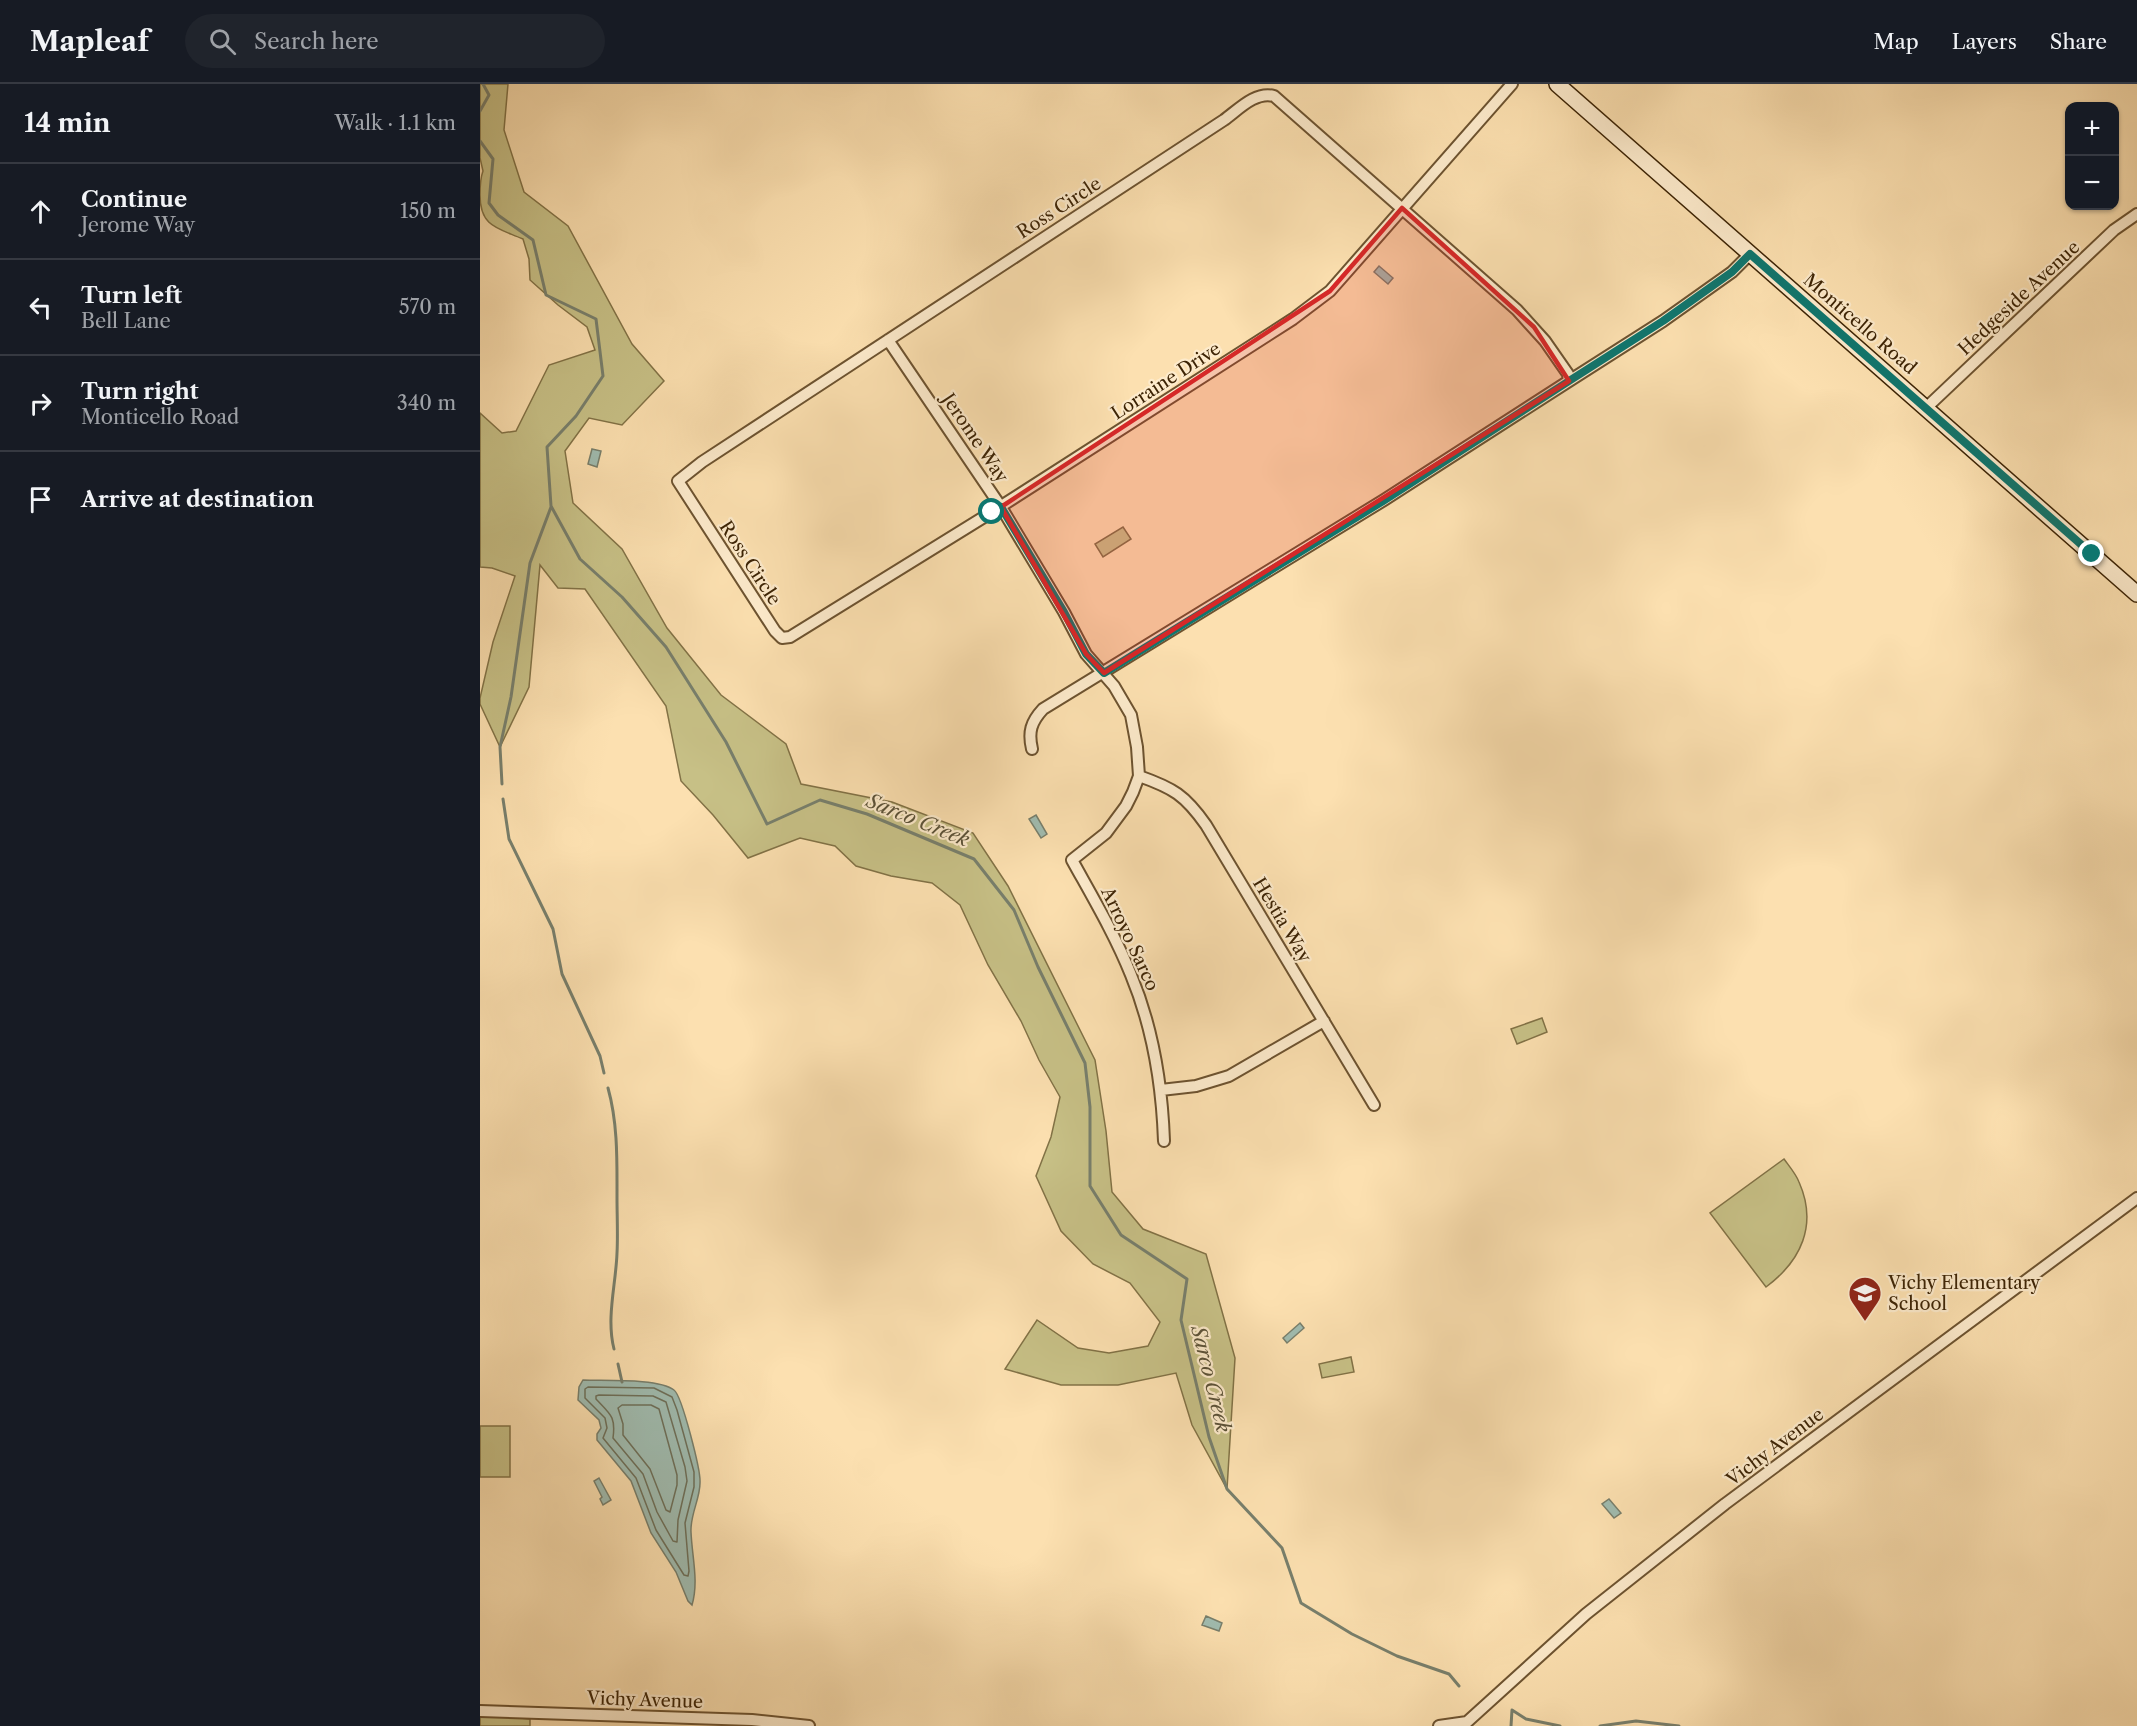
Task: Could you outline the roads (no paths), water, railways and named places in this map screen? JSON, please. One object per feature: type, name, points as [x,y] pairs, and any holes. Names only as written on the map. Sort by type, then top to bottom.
[{"type":"main road","name":"Monticello Road","points":[[1557,84],[2137,594]]},
{"type":"street","name":"Lorraine Drive","points":[[782,638],[790,637],[1001,507],[1293,319],[1330,291],[1512,84]]},
{"type":"street","name":"Ross Circle","points":[[782,638],[768,621],[678,481],[702,462],[1259,96],[1267,94],[1274,96],[1534,327],[1568,374],[1569,381]]},
{"type":"street","name":"Hedgeside Avenue","points":[[1926,408],[2114,230],[2137,214]]},
{"type":"street","points":[[1032,749],[1030,729],[1035,718],[1043,709],[1383,501],[1723,278],[1750,254]]},
{"type":"street","name":"Jerome Way","points":[[888,340],[1001,507],[1064,612],[1086,654],[1104,673],[1125,702],[1131,715],[1137,747],[1138,776],[1126,806],[1106,833],[1072,860]]},
{"type":"street","name":"Hestia Way","points":[[1138,776],[1174,791],[1192,805],[1374,1105]]},
{"type":"street","name":"Arroyo Sarco","points":[[1072,860],[1100,910],[1131,975],[1142,1005],[1153,1044],[1161,1090],[1164,1142]]},
{"type":"street","points":[[1161,1090],[1196,1086],[1229,1076],[1324,1021]]},
{"type":"street","name":"Vichy Avenue","points":[[1439,1726],[1467,1724],[1586,1614],[1719,1509],[2137,1197]]},
{"type":"street","name":"Vichy Avenue","points":[[480,1712],[809,1726]]},
{"type":"water","points":[[1379,266],[1393,278],[1388,284],[1374,272]]},
{"type":"water","points":[[592,449],[601,451],[597,467],[588,464]]},
{"type":"water","points":[[1036,815],[1047,834],[1041,838],[1029,819]]},
{"type":"water","points":[[1300,1323],[1304,1328],[1287,1343],[1283,1338]]},
{"type":"water","points":[[583,1380],[631,1381],[667,1386],[674,1390],[682,1405],[700,1483],[691,1526],[695,1578],[692,1605],[688,1601],[676,1572],[651,1533],[631,1481],[597,1440],[597,1434],[601,1428],[599,1420],[578,1400],[579,1387]]},
{"type":"water","points":[[599,1478],[611,1500],[603,1505],[600,1499],[602,1497],[594,1481]]},
{"type":"water","points":[[1609,1499],[1621,1513],[1614,1518],[1602,1504]]},
{"type":"water","points":[[1206,1616],[1222,1623],[1219,1631],[1202,1625]]},
{"type":"waterway","name":"Sarco Creek","points":[[480,111],[489,95],[483,84]]},
{"type":"waterway","name":"Sarco Creek","points":[[480,141],[493,159],[489,203],[498,215],[533,240],[546,295],[596,319],[603,376],[576,416],[547,447],[551,506],[580,559],[622,597],[666,647],[726,742],[767,824],[820,800],[867,814],[974,859],[1014,910],[1038,967],[1085,1063],[1090,1107],[1090,1186],[1121,1235],[1187,1279],[1181,1320],[1209,1437],[1227,1489],[1282,1548],[1301,1603],[1352,1634],[1397,1656],[1449,1674],[1459,1686]]},
{"type":"waterway","points":[[502,784],[500,747],[511,697],[530,563],[551,507]]},
{"type":"waterway","points":[[503,799],[509,839],[553,929],[562,974],[600,1056],[604,1073]]},
{"type":"waterway","points":[[608,1088],[614,1115],[617,1156],[617,1246],[611,1325],[614,1349]]},
{"type":"waterway","points":[[618,1364],[622,1382]]},
{"type":"waterway","name":"Sarco Creek","points":[[1511,1726],[1512,1710],[1526,1719],[1560,1726]]},
{"type":"waterway","name":"Sarco Creek","points":[[1600,1726],[1636,1721],[1679,1726]]},
{"type":"place","name":"Vichy Elementary School","points":[[1865,1322]]}]
